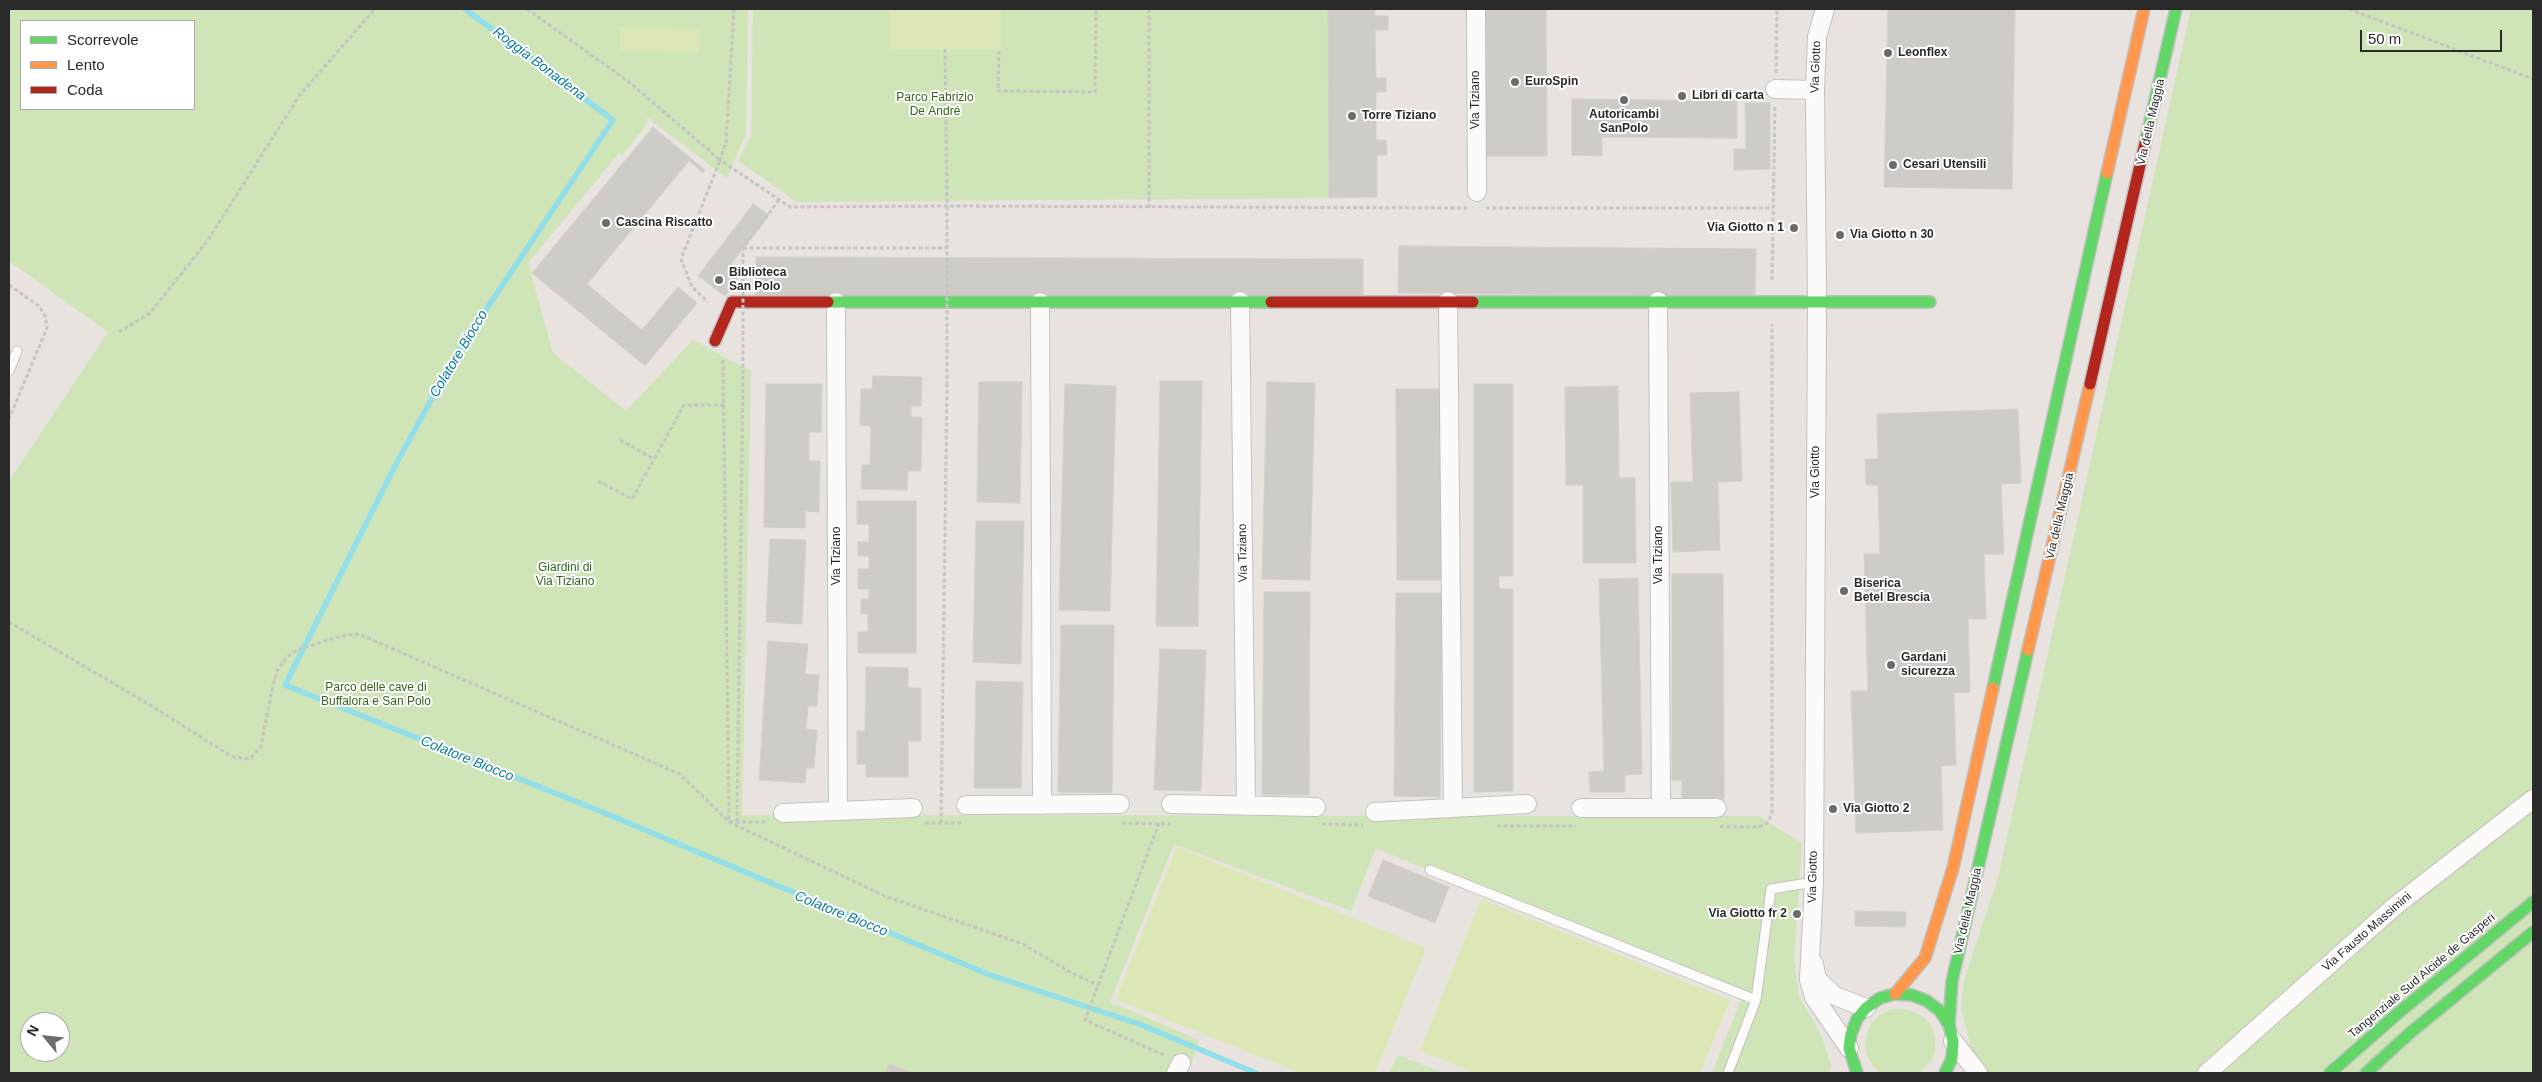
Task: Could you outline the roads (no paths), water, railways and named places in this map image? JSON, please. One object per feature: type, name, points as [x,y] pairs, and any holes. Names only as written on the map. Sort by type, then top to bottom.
[{"type":"main road","name":"Via della Maggia","points":[[1895,994],[1925,958],[1953,868],[2144,9]]},
{"type":"main road","name":"Via della Maggia","points":[[1945,1073],[1952,1058],[1952,981],[2176,9]]},
{"type":"main road","points":[[715,341],[732,302],[1930,302]]},
{"type":"main road","name":"Tangenziale Sud Alcide de Gasperi","points":[[2330,1073],[2397,1014],[2533,902]]},
{"type":"main road","points":[[2366,1073],[2410,1033],[2533,932]]},
{"type":"main road","points":[[1856,1073],[1849,1048],[1851,1034],[1856,1020],[1866,1008],[1880,998],[1895,994],[1912,994],[1927,1000],[1940,1011],[1951,1033]]},
{"type":"street","name":"Via Tiziano","points":[[1476,9],[1477,192]]},
{"type":"street","name":"Via Giotto","points":[[1825,9],[1817,37],[1815,90],[1817,301],[1814,882],[1809,980],[1814,997],[1849,1048]]},
{"type":"street","points":[[1775,89],[1815,90]]},
{"type":"street","name":"Via Tiziano","points":[[1240,301],[1246,806]]},
{"type":"street","points":[[1448,301],[1453,808]]},
{"type":"street","name":"Via Tiziano","points":[[1658,301],[1661,808]]},
{"type":"street","name":"Via Tiziano","points":[[836,302],[838,811]]},
{"type":"street","points":[[1040,302],[1042,805]]},
{"type":"street","name":"Via Fausto Massimini","points":[[2207,1073],[2394,907],[2533,799]]},
{"type":"street","points":[[966,806],[1120,804]]},
{"type":"street","points":[[1171,804],[1316,807]]},
{"type":"street","points":[[1372,818],[1453,808],[1527,804]]},
{"type":"street","points":[[1581,808],[1717,808]]},
{"type":"street","points":[[780,817],[838,811],[917,815]]},
{"type":"street","name":"Via Giotto","points":[[1812,936],[1817,978],[1835,996],[1866,1008]]},
{"type":"street","points":[[1951,1033],[1978,1073]]},
{"type":"lane","points":[[9,371],[17,351]]},
{"type":"lane","points":[[1430,870],[1756,1000]]},
{"type":"lane","points":[[1728,1073],[1756,1000],[1771,889],[1814,882]]},
{"type":"waterway","name":"Colatore Biocco","points":[[465,9],[613,120],[455,356],[395,466],[285,685],[600,811],[990,975],[1139,1024],[1256,1073]]},
{"type":"place","name":"Leonflex","points":[[1888,53]]},
{"type":"place","name":"EuroSpin","points":[[1515,82]]},
{"type":"place","name":"Libri di carta","points":[[1682,96]]},
{"type":"place","name":"Autoricambi SanPolo","points":[[1624,100]]},
{"type":"place","name":"Torre Tiziano","points":[[1352,116]]},
{"type":"place","name":"Cesari Utensili","points":[[1893,165]]},
{"type":"place","name":"Cascina Riscatto","points":[[606,223]]},
{"type":"place","name":"Via Giotto n 1","points":[[1794,228]]},
{"type":"place","name":"Via Giotto n 30","points":[[1840,235]]},
{"type":"place","name":"Biblioteca San Polo","points":[[719,280]]},
{"type":"place","name":"Biserica Betel Brescia","points":[[1844,591]]},
{"type":"place","name":"Gardani sicurezza","points":[[1891,665]]},
{"type":"place","name":"Via Giotto 2","points":[[1833,809]]},
{"type":"place","name":"Via Giotto fr 2","points":[[1797,914]]},
{"type":"water label","name":"Roggia Bonadena","points":[[539,64]]},
{"type":"park label","name":"Parco Fabrizio De André","points":[[935,105]]},
{"type":"park label","name":"Giardini di Via Tiziano","points":[[565,575]]},
{"type":"park label","name":"Parco delle cave di Buffalora e San Polo","points":[[376,695]]}]
